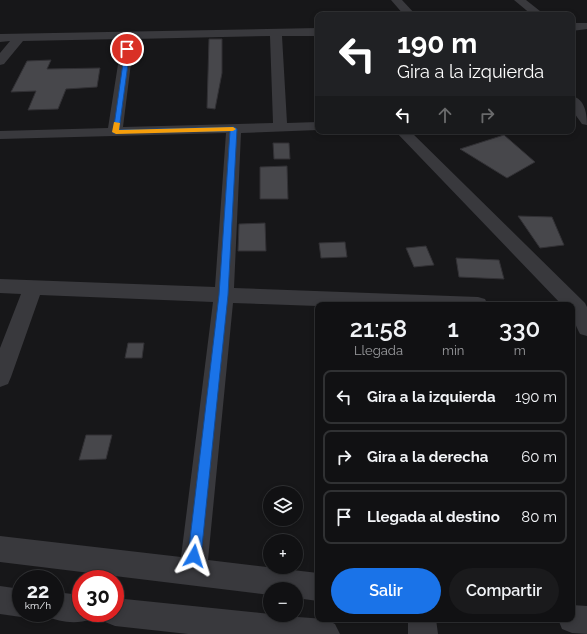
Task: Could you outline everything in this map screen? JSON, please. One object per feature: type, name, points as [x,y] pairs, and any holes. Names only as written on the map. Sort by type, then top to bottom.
[{"type":"street","points":[[396,0],[407,12]]},
{"type":"street","points":[[519,0],[535,12]]},
{"type":"street","points":[[575,27],[587,26]]},
{"type":"street","points":[[0,38],[315,32]]},
{"type":"street","points":[[276,33],[280,127]]},
{"type":"street","points":[[116,132],[129,35]]},
{"type":"street","points":[[0,61],[20,38]]},
{"type":"street","points":[[575,104],[587,121]]},
{"type":"street","points":[[575,125],[587,126]]},
{"type":"street","points":[[0,135],[315,126]]},
{"type":"street","points":[[193,572],[224,295],[234,129]]},
{"type":"street","points":[[405,134],[572,302]]},
{"type":"street","points":[[0,286],[357,302]]},
{"type":"street","points":[[0,377],[33,287]]},
{"type":"street","points":[[579,309],[587,328]]},
{"type":"street","points":[[0,549],[315,587]]},
{"type":"street","points":[[0,600],[12,601]]},
{"type":"street","points":[[124,613],[325,634]]},
{"type":"street","points":[[575,619],[587,620]]},
{"type":"street","points":[[422,622],[423,634]]},
{"type":"building","points":[[209,39],[222,39],[222,73],[215,109],[207,108]]},
{"type":"building","points":[[51,60],[47,69],[100,68],[97,87],[66,89],[58,109],[28,110],[36,91],[11,92],[27,61]]},
{"type":"building","points":[[504,135],[535,162],[507,178],[460,149]]},
{"type":"building","points":[[273,143],[289,143],[290,159],[274,159]]},
{"type":"building","points":[[287,166],[288,199],[260,199],[260,167]]},
{"type":"building","points":[[518,216],[552,217],[564,245],[540,248]]},
{"type":"building","points":[[265,223],[266,251],[238,251],[239,224]]},
{"type":"building","points":[[345,242],[347,257],[321,258],[319,243]]},
{"type":"building","points":[[426,246],[434,265],[414,267],[406,248]]},
{"type":"building","points":[[456,258],[499,260],[504,279],[459,277]]},
{"type":"building","points":[[128,343],[144,343],[142,358],[125,358]]},
{"type":"building","points":[[86,435],[112,435],[106,459],[79,460]]},
{"type":"slow traffic","points":[[117,123],[116,132],[233,129]]},
{"type":"route","points":[[127,49],[116,132],[234,129],[224,295],[194,556]]}]
